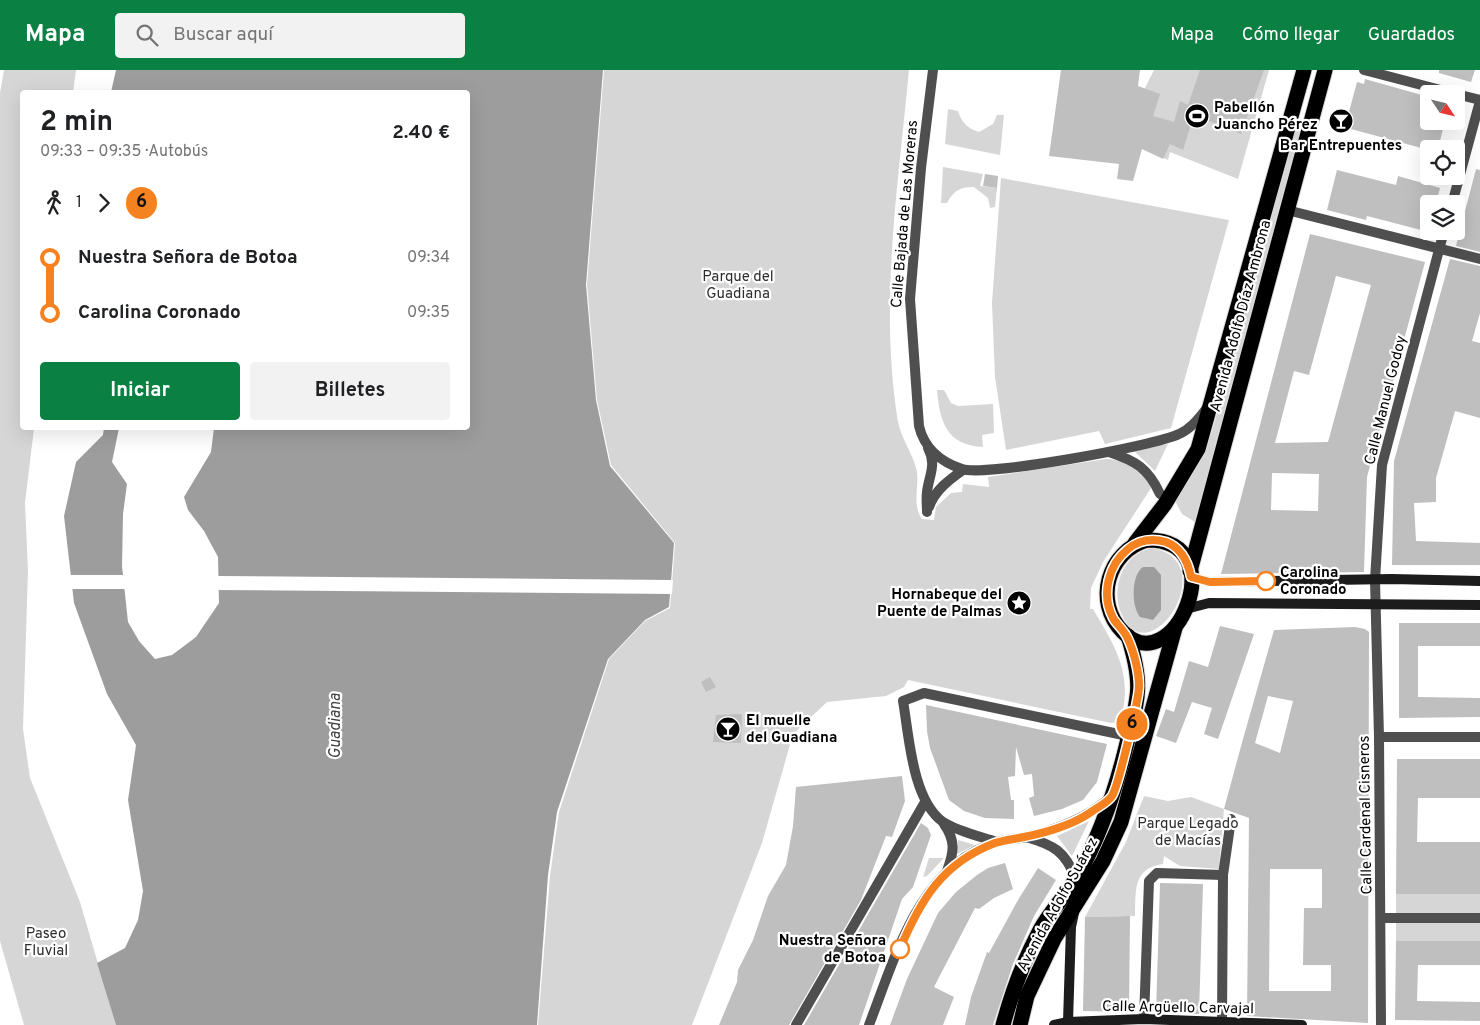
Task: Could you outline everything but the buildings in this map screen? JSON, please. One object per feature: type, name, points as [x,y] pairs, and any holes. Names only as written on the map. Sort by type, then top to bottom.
[{"type":"highway","name":"Avenida Adolfo Díaz Ambrona","points":[[1135,543],[1148,528],[1188,468],[1198,449],[1213,402],[1304,70]]},
{"type":"highway","points":[[1286,136],[1298,117],[1312,70]]},
{"type":"highway","name":"Avenida Adolfo Díaz Ambrona","points":[[1191,574],[1324,70]]},
{"type":"highway","points":[[1158,540],[1172,544],[1180,551],[1191,574],[1186,609],[1175,628],[1158,640],[1147,642],[1128,636],[1114,620],[1106,592],[1114,564],[1135,543],[1158,540]]},
{"type":"highway","name":"Avenida Adolfo Suárez","points":[[1020,1025],[1027,996],[1054,939],[1103,861],[1121,822],[1175,628]]},
{"type":"highway","name":"Avenida Adolfo Suárez","points":[[1003,1025],[1012,992],[1041,929],[1076,879],[1098,835],[1112,796],[1135,715],[1140,686],[1128,636]]},
{"type":"main road","points":[[1191,574],[1214,582],[1480,581]]},
{"type":"main road","points":[[1186,609],[1210,603],[1376,606],[1480,605]]},
{"type":"main road","points":[[1068,1023],[1071,927],[1076,905]]},
{"type":"main road","name":"Calle Argüello Carvajal","points":[[1054,1025],[1144,1019],[1222,1021],[1234,1024],[1302,1025]]},
{"type":"street","name":"Calle Bajada de Las Moreras","points":[[933,70],[921,168],[910,299],[919,426],[922,438],[933,458],[933,467],[927,491],[927,512],[932,498],[963,470]]},
{"type":"street","points":[[1364,70],[1422,85]]},
{"type":"street","points":[[1454,195],[1480,101],[1465,97]]},
{"type":"street","points":[[1287,210],[1480,259]]},
{"type":"street","name":"Calle Manuel Godoy","points":[[1376,606],[1375,580],[1382,464],[1442,240]]},
{"type":"street","points":[[928,448],[963,470],[984,471],[1108,452],[1155,442],[1182,433],[1198,420],[1213,402]]},
{"type":"street","points":[[1108,452],[1127,458],[1146,470],[1153,478],[1160,494]]},
{"type":"street","name":"Calle Cardenal Cisneros","points":[[1376,606],[1381,1025]]},
{"type":"street","points":[[946,873],[953,850],[953,840],[942,821],[925,802],[918,783],[903,700],[924,693],[1128,736]]},
{"type":"street","points":[[1379,737],[1480,737]]},
{"type":"street","points":[[869,1025],[912,919],[926,895],[946,873],[968,856],[996,842],[1051,831],[1079,820],[1112,796]]},
{"type":"street","points":[[796,1025],[925,802]]},
{"type":"street","points":[[1222,1021],[1223,875],[1231,819]]},
{"type":"street","points":[[942,821],[957,829],[996,842]]},
{"type":"street","points":[[1025,837],[1056,848],[1065,856],[1076,879]]},
{"type":"street","points":[[1144,1019],[1149,880],[1157,873],[1223,875]]},
{"type":"street","points":[[1381,918],[1480,918]]},
{"type":"green space","name":"Paseo Fluvial","points":[[4,70],[76,70],[73,90],[20,90],[20,430],[34,430],[25,503],[28,571],[23,729],[30,778],[80,902],[116,1025],[24,1025],[0,941],[0,93]]},
{"type":"green space","name":"Parque del Guadiana","points":[[604,70],[909,70],[892,246],[890,334],[898,422],[917,472],[917,508],[919,514],[922,519],[934,520],[936,507],[951,493],[962,492],[963,484],[989,487],[988,477],[1106,459],[1121,461],[1133,467],[1144,476],[1151,488],[1103,562],[1091,588],[1090,609],[1093,609],[1109,636],[1124,676],[1124,705],[1120,722],[1111,723],[908,680],[904,687],[886,696],[827,702],[793,734],[762,843],[692,1025],[538,1025],[550,876],[559,812],[609,659],[645,621],[670,608],[675,543],[611,465],[597,400],[587,285]]},
{"type":"green space","name":"Pabellón Juancho Pérez","points":[[1154,70],[1269,70],[1238,179],[1170,152],[1168,160],[1133,145],[1145,88]]},
{"type":"green space","points":[[948,109],[958,111],[961,119],[971,129],[979,132],[993,124],[997,115],[1004,115],[1000,155],[945,144]]},
{"type":"green space","points":[[1307,114],[1195,522],[1182,514],[1175,501],[1203,456],[1212,431],[1295,130]]},
{"type":"green space","points":[[943,167],[983,174],[980,186],[997,188],[995,207],[990,208],[988,198],[974,187],[961,189],[952,195],[947,203],[941,203]]},
{"type":"green space","points":[[1001,178],[1229,220],[1171,428],[1105,444],[1099,431],[1006,450],[995,377],[992,303]]},
{"type":"green space","points":[[937,390],[944,390],[951,403],[958,406],[993,404],[994,433],[982,435],[983,447],[961,442],[947,430],[940,412]]},
{"type":"green space","points":[[1168,444],[1155,471],[1134,451]]},
{"type":"green space","points":[[1152,548],[1173,557],[1182,573],[1182,591],[1175,609],[1163,624],[1149,632],[1134,630],[1122,615],[1117,594],[1121,574],[1126,565],[1133,557]]},
{"type":"green space","name":"Parque Legado de Macías","points":[[1144,796],[1168,801],[1191,797],[1224,809],[1219,869],[1180,866],[1164,856],[1163,864],[1146,870],[1138,882],[1135,916],[1085,917],[1126,842]]},
{"type":"green space","points":[[1089,821],[1072,856],[1057,836]]},
{"type":"green space","points":[[958,840],[975,845],[957,854]]},
{"type":"green space","points":[[929,858],[944,858],[927,876],[923,877]]},
{"type":"green space","points":[[1396,894],[1480,894],[1480,941],[1396,941]]},
{"type":"water","name":"Guadiana","points":[[116,70],[603,70],[586,285],[596,400],[610,466],[674,543],[669,607],[645,620],[608,659],[557,812],[548,875],[537,1025],[116,1025],[97,963],[125,948],[138,920],[143,891],[128,800],[136,745],[107,694],[74,603],[64,516],[76,462],[103,435],[104,430],[119,430],[112,462],[127,484],[123,514],[122,566],[128,622],[139,641],[155,659],[172,655],[196,637],[219,603],[218,557],[204,531],[188,510],[184,497],[211,452],[214,430],[470,430],[470,90],[111,90]]},
{"type":"water","points":[[1143,567],[1154,567],[1161,575],[1161,610],[1153,620],[1140,617],[1135,606],[1134,583],[1139,571]]},
{"type":"pier","points":[[68,575],[126,575],[127,589],[70,589]]},
{"type":"pier","points":[[216,576],[673,580],[672,594],[216,590]]},
{"type":"bus line","name":"6","points":[[900,949],[918,908],[934,886],[956,864],[996,842],[1051,831],[1068,825],[1090,813],[1112,796],[1135,715],[1140,686],[1128,636],[1120,630],[1114,620],[1110,612],[1106,592],[1114,564],[1124,552],[1135,543],[1158,540],[1172,544],[1180,551],[1186,560],[1191,577],[1210,582],[1266,581]]},
{"type":"place","name":"Pabellón Juancho Pérez","points":[[1197,116]]},
{"type":"place","name":"Bar Entrepuentes","points":[[1341,121]]},
{"type":"place","name":"Carolina Coronado","points":[[1266,581]]},
{"type":"place","name":"Hornabeque del Puente de Palmas","points":[[1019,603]]},
{"type":"place","name":"El muelle del Guadiana","points":[[728,729]]},
{"type":"place","name":"Nuestra Señora de Botoa","points":[[900,949]]}]
